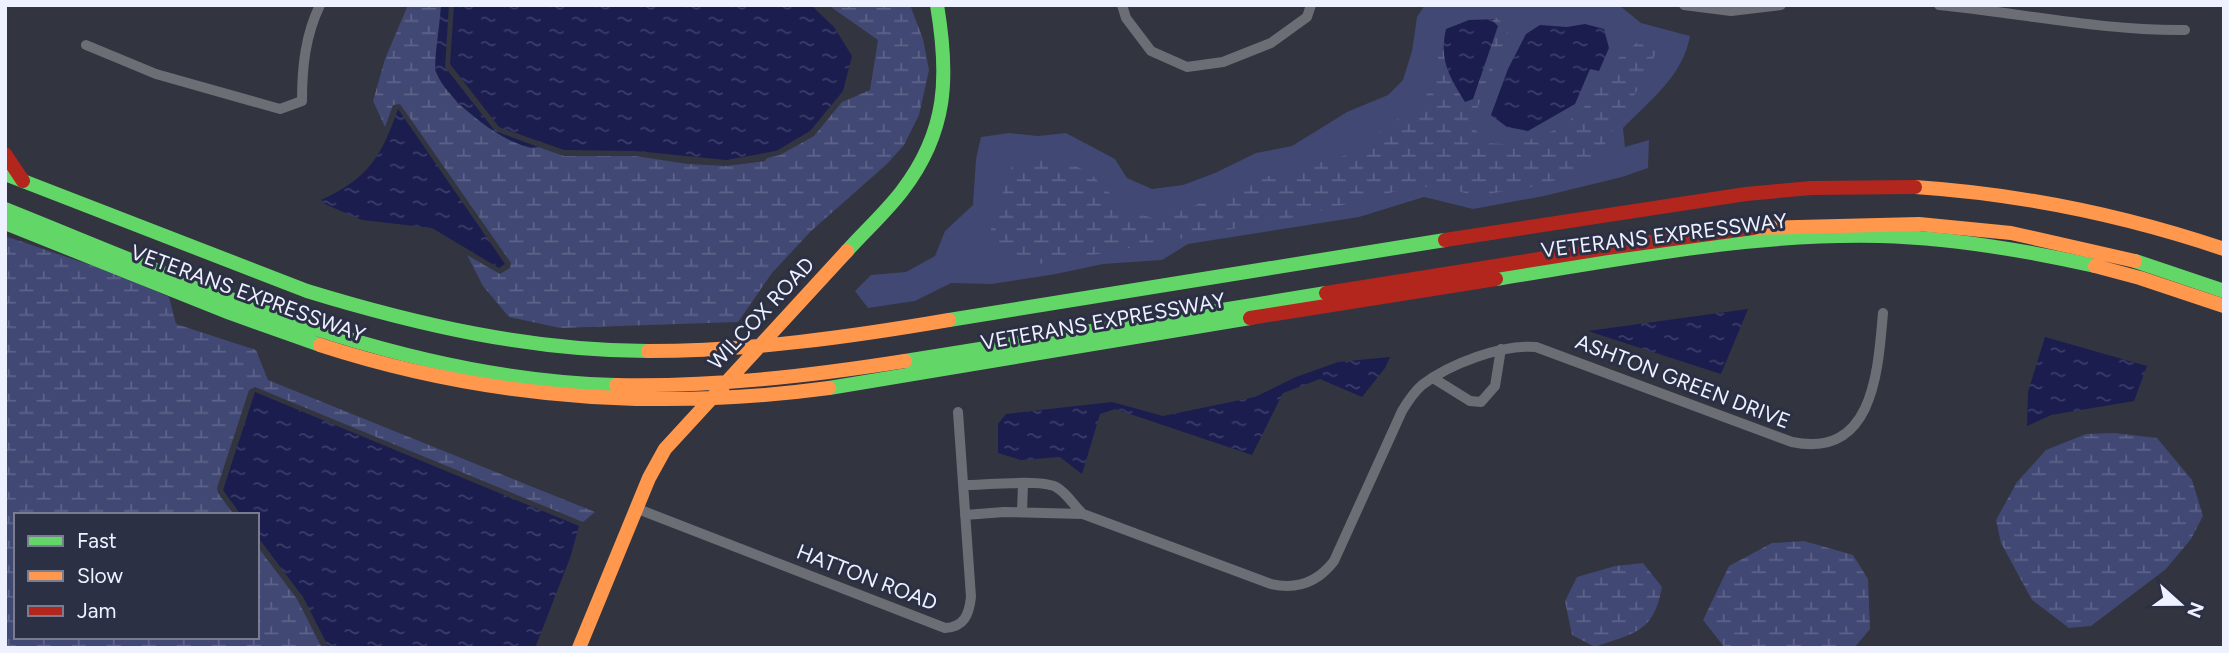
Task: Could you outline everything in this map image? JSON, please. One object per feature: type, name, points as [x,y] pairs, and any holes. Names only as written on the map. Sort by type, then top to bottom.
[{"type":"main road","name":"WILCOX ROAD","points":[[579,648],[649,478],[665,449],[902,191],[928,149],[940,118],[946,82],[937,5]]},
{"type":"main road","points":[[5,154],[23,181]]},
{"type":"main road","name":"VETERANS EXPRESSWAY","points":[[5,174],[307,291],[407,320],[505,340],[567,347],[679,351],[763,346],[851,335],[1206,276],[1684,202],[1812,188],[1932,188],[1999,195],[2101,213],[2224,249]]},
{"type":"main road","points":[[5,209],[291,321],[375,348],[493,373],[558,382],[646,386],[730,384],[810,376],[1600,249],[1768,226],[1919,223],[2011,233],[2102,251],[2224,291]]},
{"type":"main road","name":"VETERANS EXPRESSWAY","points":[[5,223],[290,336],[373,362],[472,384],[544,394],[633,400],[725,399],[794,393],[1648,255],[1822,237],[1918,238],[2009,247],[2094,264],[2180,289],[2224,306]]},
{"type":"street","points":[[86,45],[156,74],[280,109],[302,101],[302,66],[312,21],[320,5]]},
{"type":"street","points":[[1122,5],[1126,19],[1151,51],[1187,67],[1223,62],[1271,43],[1307,17],[1311,5]]},
{"type":"street","points":[[1684,5],[1731,10],[1781,5]]},
{"type":"street","points":[[1939,5],[2093,25],[2185,30]]},
{"type":"street","name":"ASHTON GREEN DRIVE","points":[[965,515],[1022,512],[1083,514],[1271,584],[1290,587],[1311,582],[1321,576],[1334,561],[1402,411],[1414,393],[1433,378],[1501,349],[1524,346],[1547,350],[1792,442],[1815,445],[1828,443],[1844,435],[1855,426],[1864,411],[1877,372],[1883,313]]},
{"type":"street","points":[[1433,378],[1470,401],[1481,402],[1495,386],[1501,349]]},
{"type":"street","name":"HATTON ROAD","points":[[638,509],[945,628],[955,628],[963,623],[970,608],[958,412]]},
{"type":"street","points":[[1022,512],[1023,484]]},
{"type":"street","name":"ASHTON GREEN DRIVE","points":[[963,485],[1054,486],[1083,514]]},
{"type":"green space","points":[[408,5],[441,5],[435,71],[458,104],[509,140],[564,156],[635,156],[688,164],[726,166],[765,161],[814,136],[842,102],[870,90],[878,40],[828,5],[910,5],[923,39],[929,70],[919,115],[904,145],[887,164],[811,231],[772,273],[738,322],[560,328],[509,317],[483,286],[467,255],[500,274],[510,268],[511,263],[400,104],[393,105],[385,127],[373,101],[385,59]]},
{"type":"green space","points":[[1425,5],[1619,5],[1641,23],[1690,36],[1673,75],[1623,128],[1625,147],[1649,140],[1648,168],[1544,196],[1473,209],[1424,197],[1359,217],[1188,244],[1162,260],[1103,264],[992,284],[951,283],[915,301],[868,308],[855,291],[871,275],[906,272],[935,256],[945,231],[973,205],[976,159],[981,137],[1009,133],[1038,136],[1066,133],[1115,159],[1127,178],[1152,189],[1183,185],[1256,153],[1292,146],[1347,112],[1388,95],[1403,80],[1412,51],[1417,17]]},
{"type":"green space","points":[[1497,18],[1509,29],[1471,124],[1486,143],[1515,145],[1563,127],[1588,103],[1620,56],[1638,42],[1657,51],[1644,79],[1594,162],[1544,185],[1474,196],[1440,185],[1397,191],[1296,217],[1055,262],[1017,266],[997,251],[991,229],[1012,166],[1043,159],[1065,161],[1090,173],[1125,209],[1158,220],[1266,177],[1358,152],[1385,127],[1423,103],[1438,69],[1438,39],[1461,24]]},
{"type":"green space","points":[[5,236],[114,273],[169,297],[176,324],[256,350],[268,380],[595,512],[583,522],[255,387],[249,390],[217,488],[233,513],[14,513],[14,639],[259,639],[259,549],[297,599],[322,648],[5,648]]},
{"type":"green space","points":[[2114,433],[2157,438],[2192,480],[2203,516],[2191,539],[2166,569],[2091,626],[2069,628],[2032,600],[2001,543],[1996,520],[2017,482],[2046,450],[2086,434]]},
{"type":"green space","points":[[1804,541],[1853,555],[1868,579],[1870,629],[1854,648],[1725,648],[1703,620],[1729,566],[1772,543]]},
{"type":"green space","points":[[1643,563],[1662,587],[1647,623],[1631,634],[1595,647],[1572,635],[1565,601],[1577,577],[1615,566]]},
{"type":"water","points":[[441,5],[449,5],[445,67],[495,131],[538,147],[512,141],[496,132],[464,108],[441,82],[435,66]]},
{"type":"water","points":[[454,5],[811,5],[834,27],[852,56],[843,91],[810,131],[776,151],[726,160],[636,151],[564,150],[499,127],[450,64]]},
{"type":"water","points":[[1497,19],[1492,20],[1498,26],[1473,99],[1465,102],[1447,67],[1444,50],[1446,29],[1469,20]]},
{"type":"water","points":[[1585,24],[1604,29],[1609,48],[1599,71],[1590,69],[1575,104],[1528,131],[1507,127],[1491,115],[1508,69],[1526,34],[1540,25],[1567,27]]},
{"type":"water","points":[[398,109],[505,264],[499,268],[432,228],[362,220],[321,200],[351,183],[371,164],[386,140]]},
{"type":"water","points":[[1748,309],[1721,374],[1588,331]]},
{"type":"water","points":[[2045,337],[2147,366],[2134,401],[2051,415],[2027,426],[2028,392]]},
{"type":"water","points":[[1390,357],[1385,368],[1362,397],[1320,379],[1283,393],[1252,455],[1115,409],[1100,414],[1082,474],[1060,457],[1021,460],[998,453],[998,424],[1006,414],[1112,402],[1163,416],[1255,397],[1296,377],[1338,362]]},
{"type":"water","points":[[255,392],[579,526],[570,558],[535,648],[329,648],[303,597],[259,539],[259,513],[240,513],[223,490]]},
{"type":"traffic: fast","points":[[847,251],[902,191],[929,147],[941,102],[943,79],[937,5]]},
{"type":"traffic: fast","points":[[5,174],[307,291],[391,315],[518,341],[605,350],[648,351]]},
{"type":"traffic: fast","points":[[5,209],[228,298],[380,348],[458,366],[536,379],[616,385]]},
{"type":"traffic: fast","points":[[5,223],[230,313],[320,345]]},
{"type":"traffic: fast","points":[[1496,279],[1687,249],[1832,236],[1907,237],[1961,242],[2095,266]]},
{"type":"traffic: fast","points":[[949,320],[1445,240]]},
{"type":"traffic: fast","points":[[2135,261],[2224,291]]},
{"type":"traffic: fast","points":[[905,361],[1326,293]]},
{"type":"traffic: fast","points":[[829,388],[1250,318]]},
{"type":"traffic: slow","points":[[1915,187],[1994,195],[2071,208],[2148,226],[2224,249]]},
{"type":"traffic: slow","points":[[1753,228],[1919,224],[2011,233],[2135,261]]},
{"type":"traffic: slow","points":[[579,648],[649,478],[665,449],[847,251]]},
{"type":"traffic: slow","points":[[2095,266],[2224,306]]},
{"type":"traffic: slow","points":[[648,351],[724,349],[799,342],[949,320]]},
{"type":"traffic: slow","points":[[320,345],[445,378],[572,395],[700,399],[829,388]]},
{"type":"traffic: slow","points":[[616,385],[761,379],[905,361]]},
{"type":"traffic: jam","points":[[5,154],[23,181]]},
{"type":"traffic: jam","points":[[1445,240],[1746,194],[1811,188],[1915,187]]},
{"type":"traffic: jam","points":[[1326,293],[1614,247],[1753,228]]},
{"type":"traffic: jam","points":[[1250,318],[1496,279]]}]
